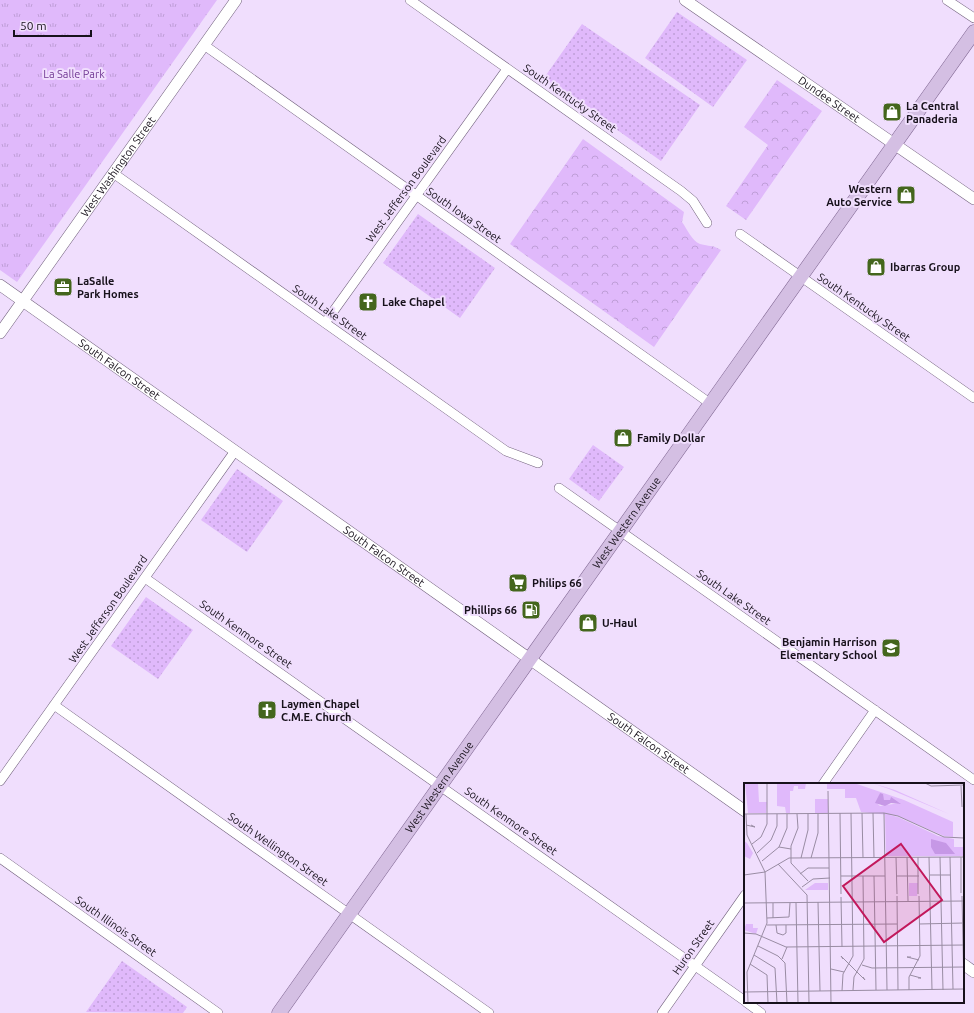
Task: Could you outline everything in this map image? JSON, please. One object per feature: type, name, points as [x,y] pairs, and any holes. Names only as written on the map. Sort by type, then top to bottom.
[{"type":"main road","name":"West Western Avenue","points":[[279,1013],[974,32]]},
{"type":"street","name":"West Washington Street","points":[[0,333],[236,0]]},
{"type":"street","name":"South Kentucky Street","points":[[410,0],[682,191],[693,200],[707,223]]},
{"type":"street","name":"Dundee Street","points":[[685,0],[974,199]]},
{"type":"street","points":[[947,0],[974,18]]},
{"type":"street","name":"South Iowa Street","points":[[204,45],[711,404]]},
{"type":"street","name":"West Jefferson Boulevard","points":[[325,323],[507,69]]},
{"type":"street","name":"South Lake Street","points":[[113,173],[506,451],[538,463]]},
{"type":"street","name":"South Kentucky Street","points":[[740,234],[974,398]]},
{"type":"street","name":"South Falcon Street","points":[[0,285],[744,810]]},
{"type":"street","name":"West Jefferson Boulevard","points":[[0,781],[235,451]]},
{"type":"street","name":"South Lake Street","points":[[559,488],[974,780]]},
{"type":"street","name":"South Kenmore Street","points":[[145,578],[744,1001]]},
{"type":"street","name":"South Wellington Street","points":[[54,705],[489,1013]]},
{"type":"street","points":[[824,783],[875,710]]},
{"type":"street","name":"South Illinois Street","points":[[0,858],[218,1013]]},
{"type":"street","name":"Huron Street","points":[[662,1013],[744,896]]},
{"type":"street","points":[[964,965],[974,972]]},
{"type":"street","name":"South Kenmore Street","points":[[747,1003],[762,1013]]},
{"type":"green space","name":"La Salle Park","points":[[0,0],[217,0],[17,282],[0,270]]},
{"type":"green space","points":[[677,12],[747,60],[713,107],[645,58]]},
{"type":"green space","points":[[582,24],[700,105],[661,161],[544,78]]},
{"type":"green space","points":[[777,80],[822,111],[746,220],[726,206],[768,145],[744,127]]},
{"type":"green space","points":[[583,139],[684,212],[682,222],[692,238],[700,244],[715,247],[721,250],[654,347],[510,244]]},
{"type":"green space","points":[[418,214],[495,268],[460,318],[383,263]]},
{"type":"green space","points":[[593,445],[624,467],[599,501],[569,479]]},
{"type":"green space","points":[[237,469],[283,501],[247,552],[201,520]]},
{"type":"green space","points":[[146,597],[193,630],[158,679],[111,646]]},
{"type":"green space","points":[[122,961],[187,1007],[183,1013],[86,1012]]},
{"type":"place","name":"La Central Panaderia","points":[[892,112]]},
{"type":"place","name":"Western Auto Service","points":[[906,195]]},
{"type":"place","name":"Ibarras Group","points":[[876,267]]},
{"type":"place","name":"LaSalle Park Homes","points":[[63,287]]},
{"type":"place","name":"Lake Chapel","points":[[368,302]]},
{"type":"place","name":"Family Dollar","points":[[623,438]]},
{"type":"place","name":"Philips 66","points":[[518,583]]},
{"type":"place","name":"Phillips 66","points":[[531,610]]},
{"type":"place","name":"U-Haul","points":[[588,623]]},
{"type":"place","name":"Benjamin Harrison Elementary School","points":[[891,648]]},
{"type":"place","name":"Laymen Chapel C.M.E. Church","points":[[267,710]]}]
